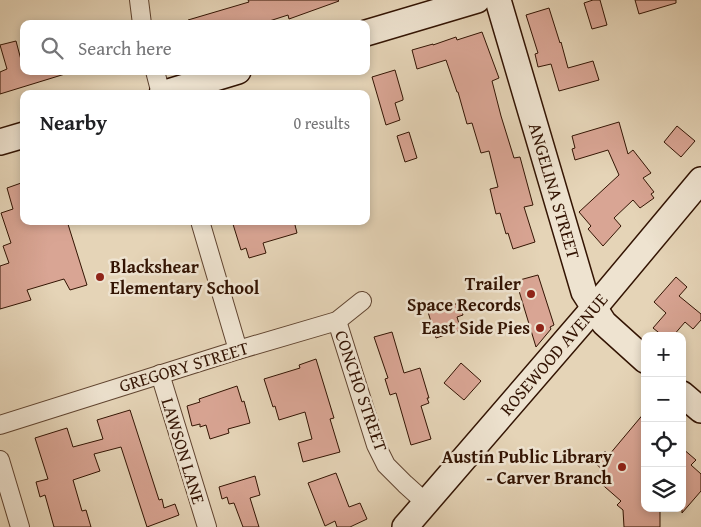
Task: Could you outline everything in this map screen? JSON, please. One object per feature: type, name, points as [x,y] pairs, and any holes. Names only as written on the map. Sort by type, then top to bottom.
[{"type":"street","points":[[139,0],[142,20]]},
{"type":"street","points":[[370,31],[402,11],[477,0]]},
{"type":"street","name":"ANGELINA STREET","points":[[498,0],[584,292],[604,323],[641,356]]},
{"type":"street","points":[[156,75],[161,90]]},
{"type":"street","points":[[175,90],[225,75]]},
{"type":"street","points":[[0,142],[20,136]]},
{"type":"street","name":"ROSEWOOD AVENUE","points":[[405,527],[594,308],[701,180]]},
{"type":"street","points":[[201,225],[238,350]]},
{"type":"street","name":"GREGORY STREET","points":[[0,425],[238,350],[338,321],[362,301]]},
{"type":"street","name":"CONCHO STREET","points":[[338,321],[376,445],[386,465],[426,502]]},
{"type":"street","name":"LAWSON LANE","points":[[160,374],[207,527]]},
{"type":"street","points":[[686,397],[701,410]]},
{"type":"street","points":[[0,460],[20,527]]},
{"type":"building","points":[[248,0],[339,1],[289,19],[288,15],[272,20],[188,20],[249,2]]},
{"type":"building","points":[[600,0],[607,25],[592,29],[584,3]]},
{"type":"building","points":[[635,0],[676,0],[676,3],[639,14]]},
{"type":"building","points":[[549,8],[568,68],[593,61],[599,80],[559,91],[551,64],[538,67],[535,54],[538,53],[526,15]]},
{"type":"building","points":[[482,32],[499,78],[492,81],[501,116],[514,158],[520,157],[533,205],[524,207],[535,242],[513,249],[500,213],[496,214],[490,189],[498,187],[489,151],[481,153],[472,123],[467,124],[446,60],[417,69],[412,50],[456,37],[457,40]]},
{"type":"building","points":[[16,41],[20,56],[20,75],[62,75],[0,94],[0,72],[7,69],[0,45]]},
{"type":"building","points":[[395,70],[403,98],[403,100],[395,103],[400,120],[386,125],[372,77]]},
{"type":"building","points":[[619,122],[628,154],[633,150],[651,173],[643,178],[654,192],[651,194],[654,198],[640,208],[633,200],[614,218],[621,226],[603,246],[588,229],[591,226],[579,212],[619,175],[608,150],[575,160],[572,149],[575,148],[572,136]]},
{"type":"building","points":[[677,126],[695,141],[681,157],[664,142]]},
{"type":"building","points":[[409,132],[417,158],[405,162],[397,136]]},
{"type":"building","points":[[20,183],[20,225],[68,225],[87,285],[70,290],[64,279],[27,290],[31,300],[0,309],[0,266],[9,263],[3,246],[11,243],[1,213],[13,209],[7,188]]},
{"type":"building","points":[[233,225],[295,225],[297,233],[263,243],[266,253],[249,258],[246,248],[241,250]]},
{"type":"building","points":[[538,275],[554,325],[550,327],[551,329],[536,347],[516,281]]},
{"type":"building","points":[[676,277],[687,287],[679,296],[701,314],[701,320],[693,329],[685,322],[676,332],[658,332],[653,328],[666,313],[654,302]]},
{"type":"building","points":[[459,303],[463,315],[457,317],[461,330],[436,338],[428,312]]},
{"type":"building","points":[[392,332],[404,373],[420,368],[429,398],[427,398],[429,403],[421,406],[431,439],[411,445],[396,393],[390,395],[385,379],[388,378],[374,337]]},
{"type":"building","points":[[316,359],[334,418],[330,419],[340,452],[303,462],[298,443],[312,439],[305,412],[279,420],[264,379],[300,368],[299,365]]},
{"type":"building","points":[[461,363],[481,381],[464,400],[444,383]]},
{"type":"building","points":[[237,386],[242,402],[244,401],[250,423],[228,429],[229,433],[210,439],[206,425],[200,427],[200,424],[192,426],[187,406],[200,402],[199,399]]},
{"type":"building","points":[[130,410],[159,500],[162,499],[164,508],[175,504],[179,515],[147,527],[121,447],[94,454],[100,471],[73,480],[82,511],[86,510],[91,527],[54,527],[45,495],[40,497],[36,482],[48,479],[35,438],[67,428],[73,447],[103,439],[97,420]]},
{"type":"building","name":"Austin Public Library - Carver Branch","points":[[641,417],[641,512],[660,512],[660,527],[624,527],[623,510],[617,505],[621,501],[597,480],[603,470],[595,463],[605,451],[609,455]]},
{"type":"building","points":[[686,451],[696,460],[691,465],[701,474],[701,491],[686,508]]},
{"type":"building","points":[[336,473],[349,507],[360,503],[367,519],[350,527],[337,527],[335,521],[325,526],[308,483]]},
{"type":"building","points":[[255,476],[260,495],[250,498],[259,527],[243,527],[234,503],[229,504],[227,497],[222,499],[219,487]]},
{"type":"place","name":"Blackshear Elementary School","points":[[100,277]]},
{"type":"place","name":"Trailer Space Records","points":[[531,294]]},
{"type":"place","name":"East Side Pies","points":[[540,328]]},
{"type":"place","name":"Austin Public Library - Carver Branch","points":[[622,467]]}]
